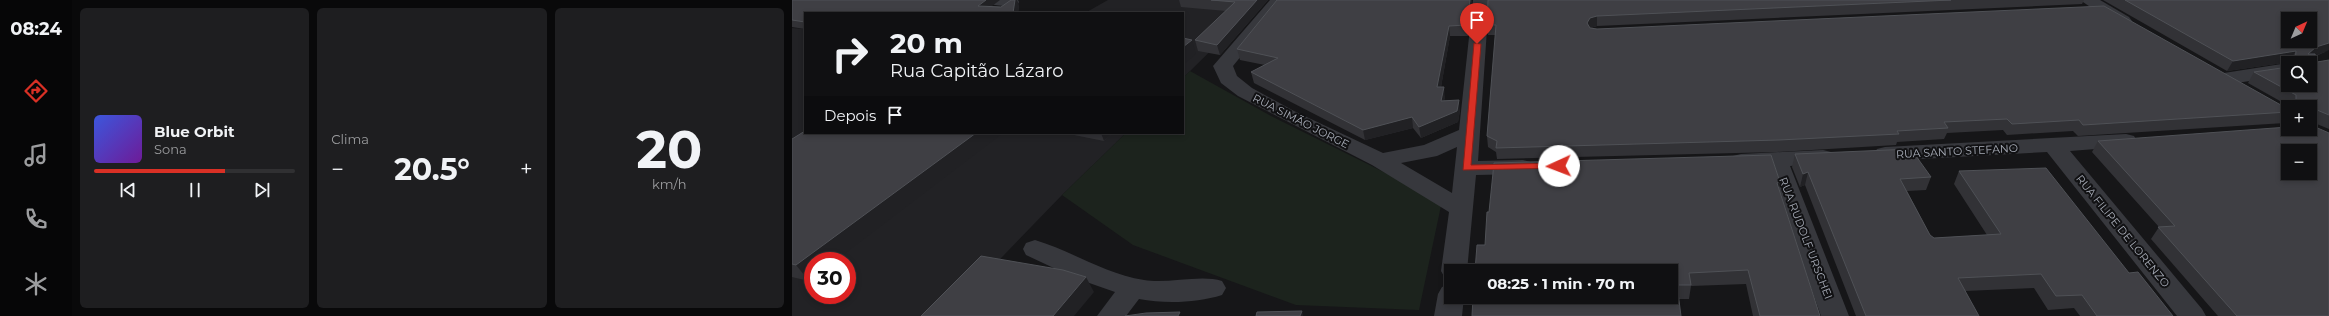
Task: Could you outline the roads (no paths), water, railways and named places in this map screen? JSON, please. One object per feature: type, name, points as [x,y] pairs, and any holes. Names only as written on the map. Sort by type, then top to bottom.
[{"type":"street","points":[[993,0],[1013,1]]},
{"type":"street","name":"RUA SIMÃO JORGE","points":[[1279,0],[1222,66],[1228,79],[1245,92],[1286,115],[1380,160],[1461,209]]},
{"type":"street","points":[[1455,264],[1470,133],[1481,0]]},
{"type":"street","points":[[994,12],[1013,1]]},
{"type":"street","points":[[2071,10],[2096,4],[2137,29]]},
{"type":"street","points":[[2250,94],[2218,75],[2281,70]]},
{"type":"street","points":[[1380,160],[1429,151],[1470,133]]},
{"type":"street","name":"RUA SANTO STEFANO","points":[[1864,156],[2147,140]]},
{"type":"street","name":"RUA FILIPE DE LORENZO","points":[[2054,146],[2192,316]]},
{"type":"street","points":[[1721,161],[1840,157]]},
{"type":"street","name":"RUA RUDOLF URSCHEI","points":[[1777,160],[1835,316]]},
{"type":"street","points":[[1466,168],[1546,166]]},
{"type":"street","points":[[1035,249],[1071,265],[1133,288],[1182,291],[1213,288]]},
{"type":"street","points":[[1110,316],[1133,288]]},
{"type":"street","points":[[1448,316],[1450,304]]}]
